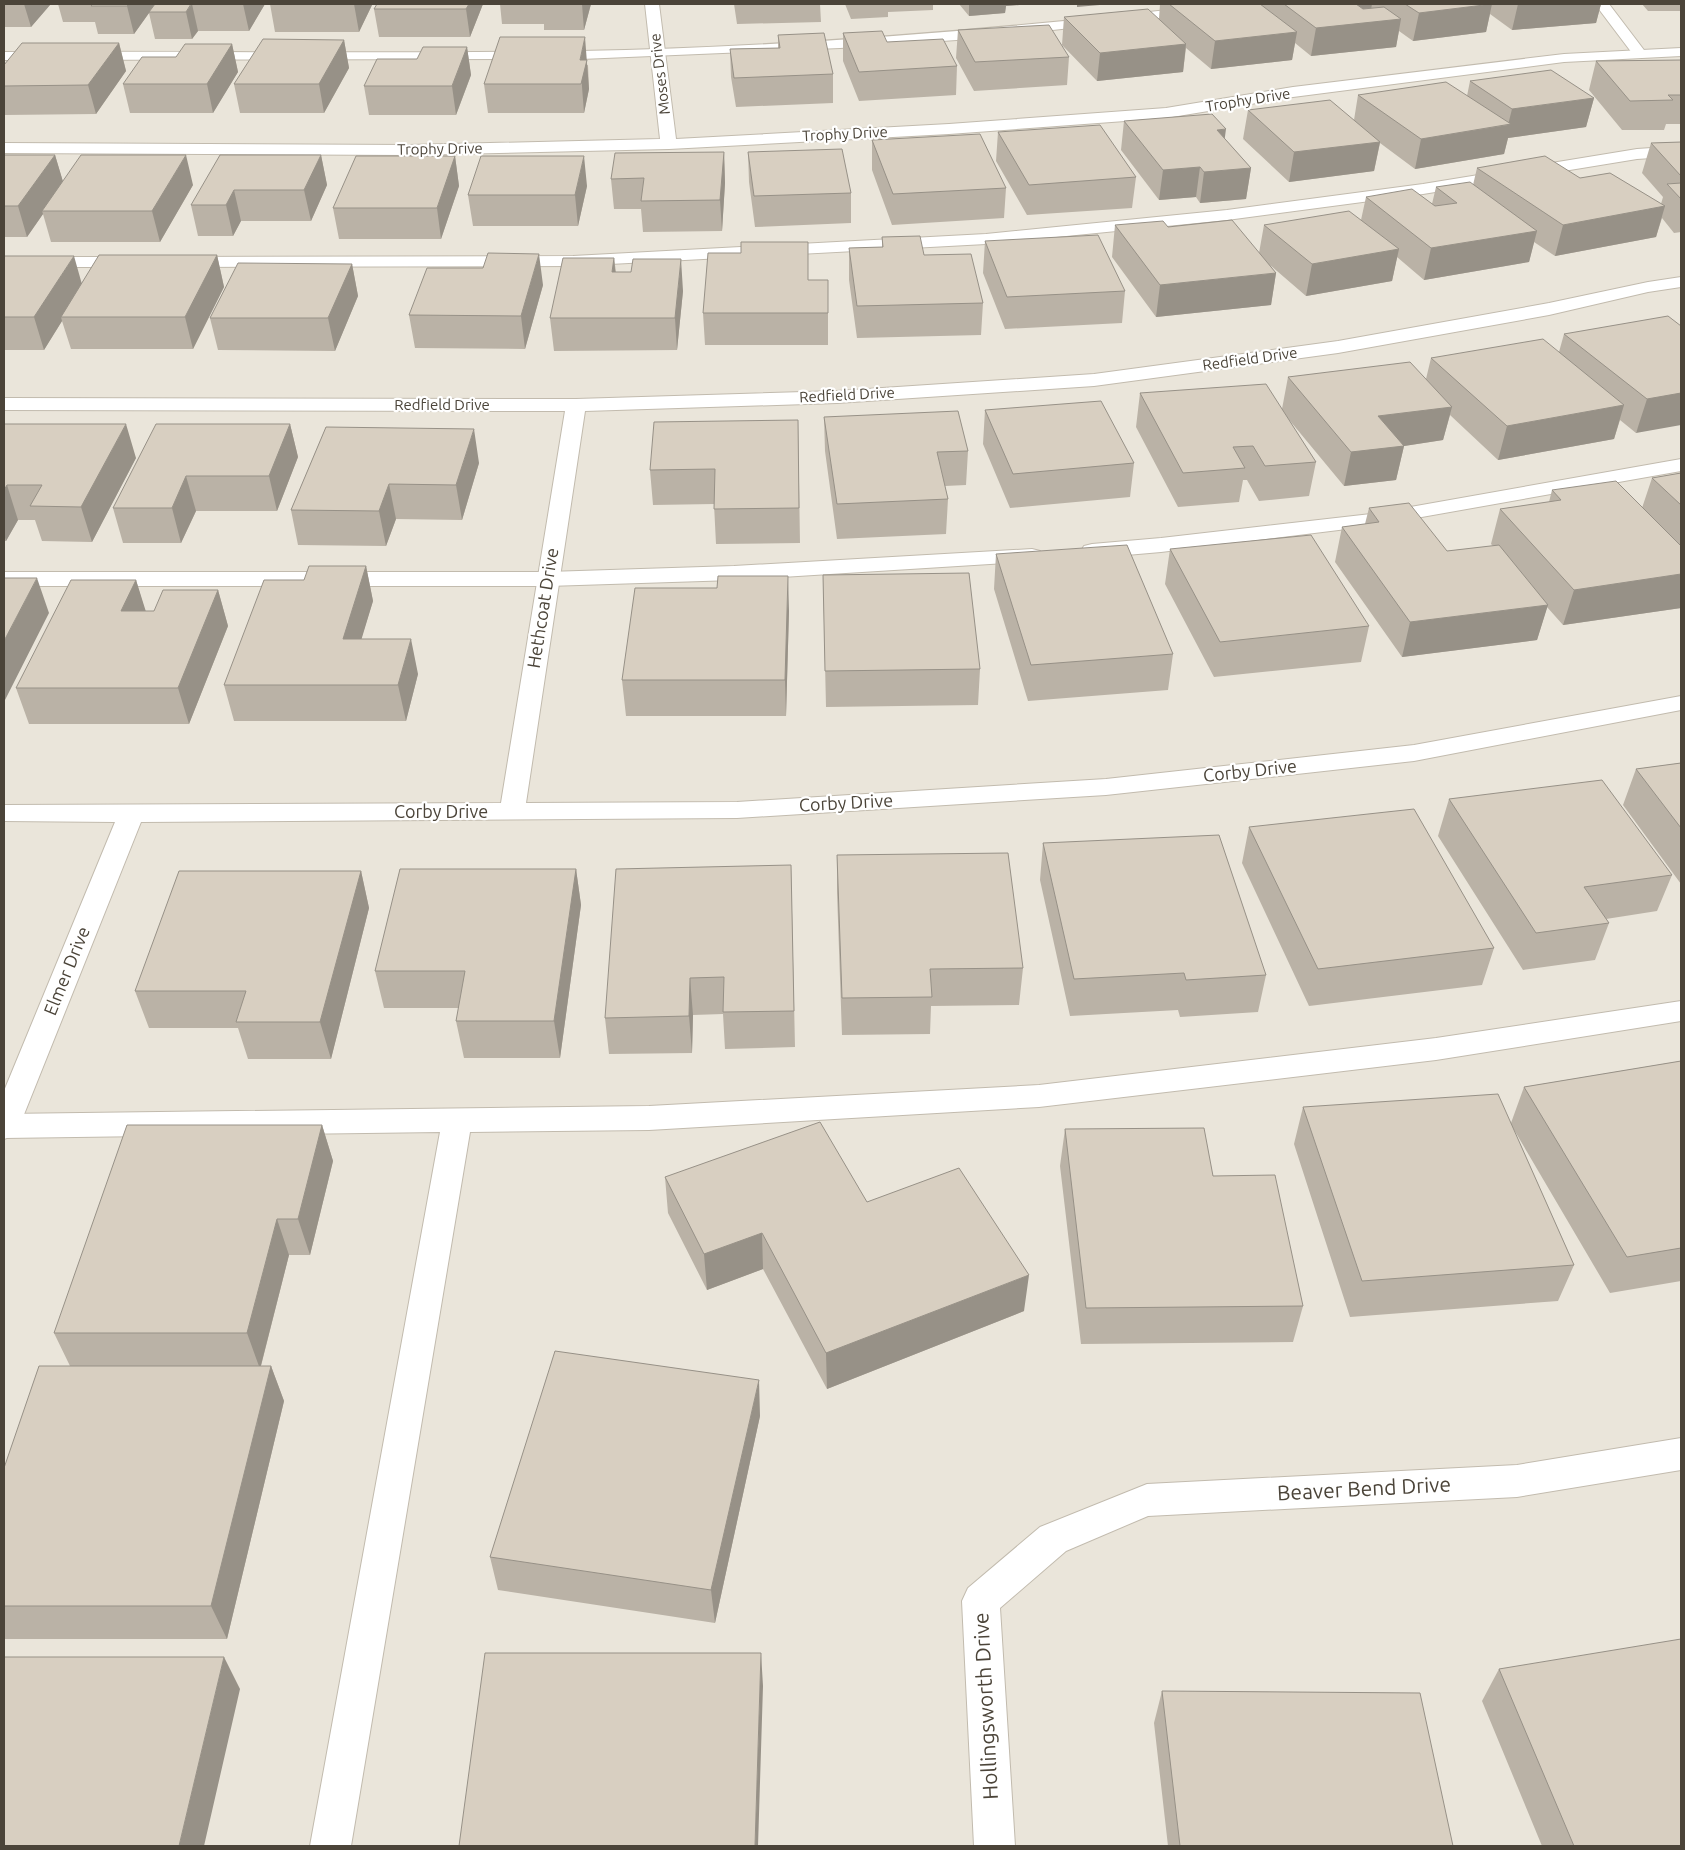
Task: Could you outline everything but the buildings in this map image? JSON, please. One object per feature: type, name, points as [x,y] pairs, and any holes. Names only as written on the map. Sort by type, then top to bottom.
[{"type":"street","name":"Moses Drive","points":[[652,4],[669,144]]},
{"type":"street","points":[[4,56],[581,56],[840,44],[980,34],[1254,4]]},
{"type":"street","points":[[1602,4],[1640,54]]},
{"type":"street","name":"Trophy Drive","points":[[4,148],[409,150],[669,144],[949,129],[1166,113],[1293,92],[1564,58],[1681,52]]},
{"type":"street","points":[[165,262],[572,261],[986,239],[1227,216],[1423,189],[1637,154],[1681,151]]},
{"type":"street","points":[[4,262],[145,262]]},
{"type":"street","name":"Redfield Drive","points":[[4,404],[576,405],[838,397],[1094,380],[1338,347],[1549,308],[1648,286],[1681,282]]},
{"type":"street","name":"Hethcoat Drive","points":[[512,812],[576,405]]},
{"type":"street","points":[[4,578],[548,579],[734,573],[973,560],[1161,545],[1371,520],[1681,465]]},
{"type":"street","name":"Corby Drive","points":[[4,813],[131,814],[737,810],[1106,788],[1414,753],[1681,703]]},
{"type":"street","name":"Elmer Drive","points":[[4,1126],[131,814]]},
{"type":"street","points":[[4,1126],[649,1118],[1039,1096],[1436,1049],[1681,1011]]},
{"type":"street","points":[[331,1846],[457,1120]]},
{"type":"street","name":"Beaver Bend Drive","points":[[1053,1539],[1147,1500],[1517,1481],[1681,1454]]},
{"type":"street","name":"Hollingsworth Drive","points":[[994,1846],[980,1602],[1053,1539]]},
{"type":"shaded area","points":[[4,4],[1681,4],[1681,1846],[4,1846]]}]
